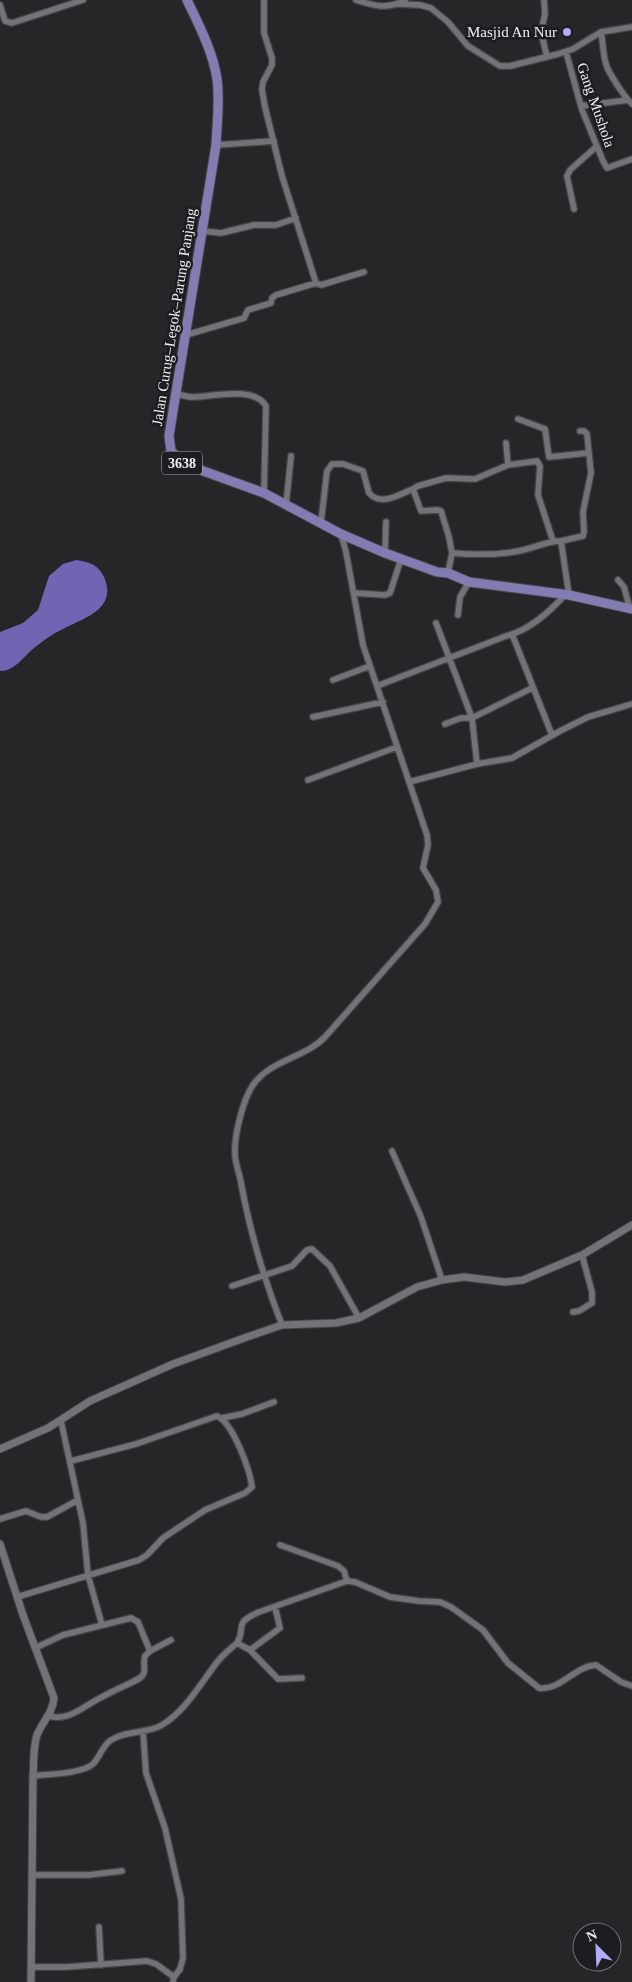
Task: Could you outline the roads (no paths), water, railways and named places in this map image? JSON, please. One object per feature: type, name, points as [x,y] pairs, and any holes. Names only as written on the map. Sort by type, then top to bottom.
[{"type":"main road","name":"Jalan Curug–Legok–Parung Panjang","points":[[187,0],[211,55],[217,78],[219,104],[216,145],[169,436],[174,455],[184,464],[264,493],[341,534],[437,572],[448,573],[469,582],[567,595],[631,609]]},
{"type":"street","points":[[0,5],[5,21],[12,23],[83,0]]},
{"type":"street","points":[[264,0],[264,33],[272,58],[272,65],[262,90],[280,169],[316,283]]},
{"type":"street","points":[[356,0],[376,6],[405,0]]},
{"type":"street","points":[[544,0],[545,14],[541,32],[547,57]]},
{"type":"street","points":[[394,3],[431,8],[448,22],[468,46],[500,66],[510,66],[566,52],[601,32],[632,27]]},
{"type":"street","points":[[581,106],[630,102],[608,70],[601,32]]},
{"type":"street","name":"Gang Mushola","points":[[566,52],[581,106],[596,147],[607,168],[632,159]]},
{"type":"street","points":[[216,145],[274,141]]},
{"type":"street","points":[[574,209],[567,176],[570,170],[596,147]]},
{"type":"street","points":[[202,231],[221,233],[254,225],[276,225],[296,218]]},
{"type":"street","points":[[186,335],[244,318],[248,310],[271,304],[272,298],[276,295],[316,283],[321,285],[364,272]]},
{"type":"street","points":[[177,394],[190,397],[244,394],[254,396],[264,402],[266,406],[264,493]]},
{"type":"street","points":[[518,419],[545,429],[549,457],[588,453]]},
{"type":"street","points":[[452,553],[474,555],[520,551],[553,541],[583,536],[583,512],[591,473],[587,434],[584,431],[580,431]]},
{"type":"street","points":[[506,442],[508,466]]},
{"type":"street","points":[[286,505],[291,456]]},
{"type":"street","points":[[321,522],[327,471],[332,464],[343,464],[363,472],[369,493],[376,498],[393,498],[418,486],[446,478],[475,479],[508,466],[535,460],[539,463],[538,495],[553,541]]},
{"type":"street","points":[[413,489],[421,511],[437,510],[440,512],[449,537],[452,553],[448,573]]},
{"type":"street","points":[[385,553],[386,522]]},
{"type":"street","points":[[282,1325],[263,1275],[246,1212],[235,1154],[236,1136],[246,1099],[253,1084],[263,1074],[319,1043],[425,924],[436,907],[438,896],[423,868],[428,846],[427,835],[363,644],[341,534]]},
{"type":"street","points":[[377,686],[521,631],[548,613],[567,595],[562,541]]},
{"type":"street","points":[[354,593],[385,595],[390,593],[401,559]]},
{"type":"street","points":[[618,580],[624,587],[631,609]]},
{"type":"street","points":[[458,615],[460,597],[469,582]]},
{"type":"street","points":[[436,623],[472,718],[477,764]]},
{"type":"street","points":[[512,634],[552,735]]},
{"type":"street","points":[[333,680],[370,666]]},
{"type":"street","points":[[445,724],[461,718],[472,718],[532,688]]},
{"type":"street","points":[[313,717],[383,702]]},
{"type":"street","points":[[409,782],[477,764],[512,758],[552,735],[588,718],[632,704]]},
{"type":"street","points":[[308,780],[397,747]]},
{"type":"street","points":[[392,1151],[421,1217],[442,1280]]},
{"type":"street","points":[[0,1449],[29,1438],[61,1421],[90,1401],[173,1364],[282,1325],[336,1323],[359,1318],[417,1287],[442,1280],[464,1277],[488,1281],[514,1281],[533,1276],[582,1256],[632,1225]]},
{"type":"street","points":[[232,1286],[292,1266],[307,1250],[312,1249],[330,1266],[359,1318]]},
{"type":"street","points":[[573,1312],[579,1311],[592,1303],[592,1292],[582,1256]]},
{"type":"street","points":[[71,1461],[136,1444],[215,1416],[222,1418],[242,1414],[274,1402]]},
{"type":"street","points":[[17,1597],[139,1560],[147,1555],[163,1538],[205,1510],[251,1489],[246,1460],[222,1418]]},
{"type":"street","points":[[61,1421],[83,1523],[88,1575],[102,1626]]},
{"type":"street","points":[[0,1519],[26,1511],[41,1517],[47,1517],[78,1500]]},
{"type":"street","points":[[0,1544],[35,1648],[53,1692],[54,1702],[36,1737],[33,1776],[31,1982]]},
{"type":"street","points":[[280,1545],[338,1566],[344,1571],[347,1581]]},
{"type":"street","points":[[33,1776],[87,1768],[110,1741],[118,1737],[143,1732],[163,1725],[194,1695],[215,1664],[237,1643],[241,1625],[245,1619],[347,1581],[355,1582],[390,1597],[440,1602],[451,1607],[483,1630],[508,1663],[539,1688],[550,1688],[586,1667],[596,1665],[621,1682],[632,1686]]},
{"type":"street","points":[[250,1650],[280,1628],[275,1607]]},
{"type":"street","points":[[35,1648],[63,1636],[134,1619],[138,1622],[150,1651]]},
{"type":"street","points":[[48,1716],[54,1717],[75,1713],[97,1699],[140,1678],[144,1675],[145,1671],[144,1656],[171,1640]]},
{"type":"street","points":[[237,1643],[250,1650],[278,1679],[302,1678]]},
{"type":"street","points":[[32,1967],[101,1965],[147,1961],[156,1964],[174,1980],[180,1969],[183,1958],[181,1899],[165,1828],[146,1773],[143,1732]]},
{"type":"street","points":[[33,1875],[88,1875],[122,1871]]},
{"type":"street","points":[[99,1927],[101,1965]]},
{"type":"place","name":"Masjid An Nur","points":[[567,32]]}]
